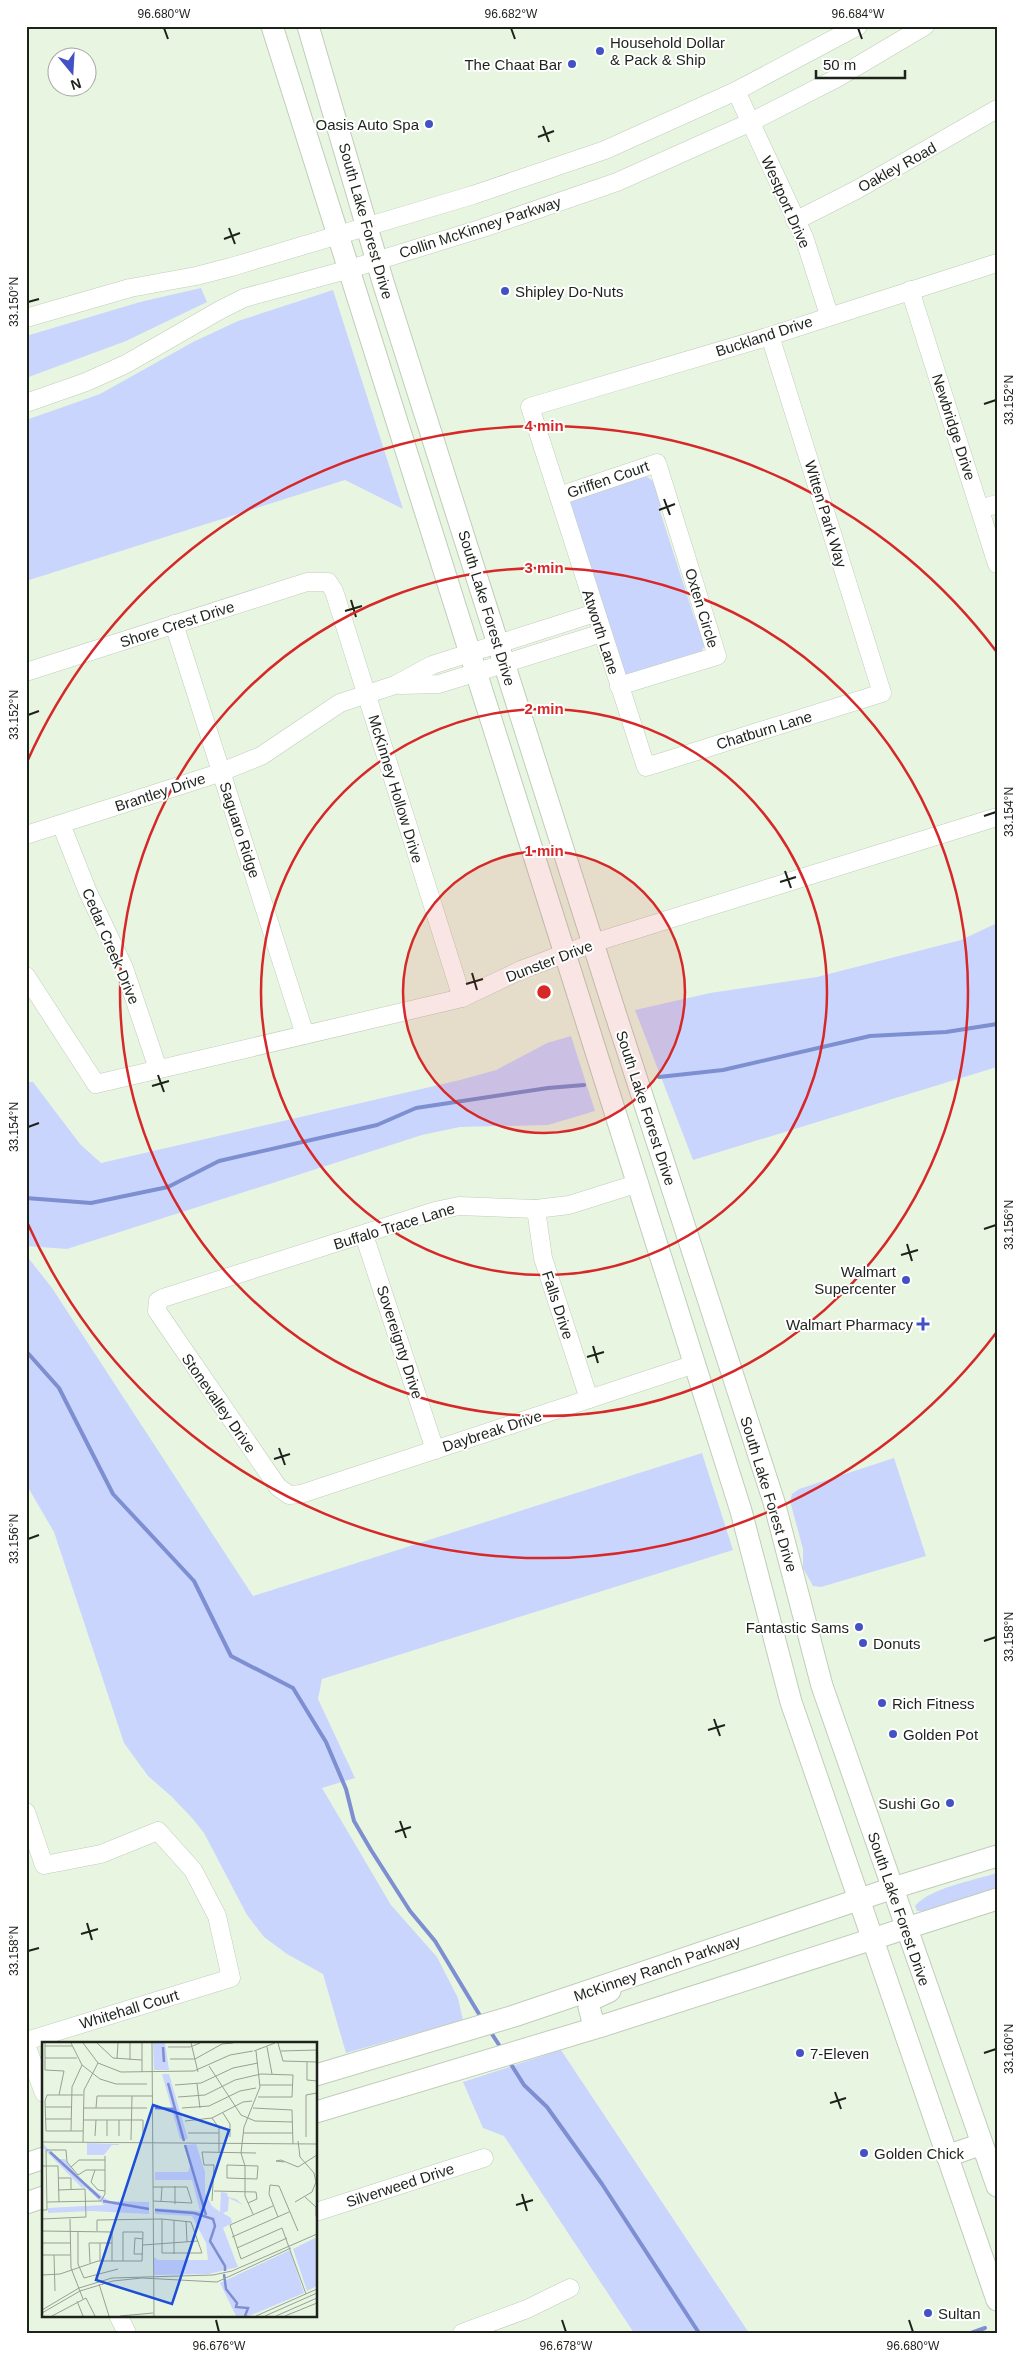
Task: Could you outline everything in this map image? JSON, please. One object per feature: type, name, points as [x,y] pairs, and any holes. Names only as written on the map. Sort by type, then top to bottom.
[{"type":"main road","name":"South Lake Forest Drive","points":[[272,26],[639,1183],[735,1493],[791,1702],[860,1900]]},
{"type":"main road","name":"South Lake Forest Drive","points":[[308,26],[377,260],[504,665],[768,1483],[822,1686],[997,2186]]},
{"type":"main road","points":[[639,1183],[668,1174]]},
{"type":"main road","points":[[735,1493],[768,1483]]},
{"type":"main road","name":"McKinney Ranch Parkway","points":[[318,2074],[452,2036],[644,1974],[893,1888],[997,1856]]},
{"type":"main road","points":[[318,2111],[472,2067],[997,1899]]},
{"type":"main road","points":[[860,1900],[997,2300]]},
{"type":"main road","points":[[602,2026],[593,2022],[590,2018],[588,2007],[591,2000],[644,1974]]},
{"type":"main road","points":[[947,2156],[982,2144]]},
{"type":"main road","points":[[26,2164],[42,2159]]},
{"type":"main road","points":[[26,2203],[42,2198]]},
{"type":"street","points":[[26,318],[130,288],[231,268],[339,234],[366,222],[473,195],[605,150],[736,91],[858,26]]},
{"type":"street","name":"Collin McKinney Parkway","points":[[26,403],[86,382],[126,364],[244,298],[350,269],[483,228],[617,182],[751,122],[837,78],[925,26]]},
{"type":"street","name":"Westport Drive","points":[[736,91],[804,237],[829,315]]},
{"type":"street","name":"Oakley Road","points":[[795,221],[858,190],[997,110]]},
{"type":"street","name":"Buckland Drive","points":[[530,407],[770,336],[829,315],[997,263]]},
{"type":"street","name":"Newbridge Drive","points":[[910,290],[988,507],[997,564]]},
{"type":"street","name":"Witten Park Way","points":[[770,336],[882,693]]},
{"type":"street","name":"Atworth Lane","points":[[530,407],[646,767]]},
{"type":"street","name":"Griffen Court","points":[[558,496],[657,463]]},
{"type":"street","name":"Oxten Circle","points":[[619,686],[717,656],[657,463]]},
{"type":"street","name":"Shore Crest Drive","points":[[26,672],[307,582],[328,582]]},
{"type":"street","name":"McKinney Hollow Drive","points":[[328,582],[334,591],[462,998]]},
{"type":"street","name":"Brantley Drive","points":[[26,835],[221,772],[261,756],[340,703],[395,685],[432,665],[595,613]]},
{"type":"street","name":"Saguaro Ridge","points":[[174,624],[305,1035]]},
{"type":"street","name":"Brantley Drive","points":[[395,685],[439,684],[477,674],[602,633]]},
{"type":"street","name":"Chatburn Lane","points":[[646,767],[882,693]]},
{"type":"street","name":"Dunster Drive","points":[[26,976],[96,1084],[462,998],[521,970],[566,952],[997,817]]},
{"type":"street","name":"Cedar Creek Drive","points":[[61,824],[87,890],[124,968],[158,1069]]},
{"type":"street","name":"Buffalo Trace Lane","points":[[156,1306],[163,1298],[435,1211],[459,1206],[536,1209],[569,1205],[639,1183]]},
{"type":"street","name":"Falls Drive","points":[[536,1209],[543,1258],[589,1399]]},
{"type":"street","name":"Sovereignty Drive","points":[[364,1235],[435,1450]]},
{"type":"street","name":"Stonevalley Drive","points":[[156,1306],[159,1317],[261,1463],[278,1487],[289,1495]]},
{"type":"street","name":"Daybreak Drive","points":[[289,1495],[301,1494],[695,1364]]},
{"type":"street","name":"Whitehall Court","points":[[26,1812],[44,1865],[101,1854],[158,1831],[193,1870],[217,1916],[231,1978],[26,2041]]},
{"type":"street","points":[[26,2045],[42,2088]]},
{"type":"street","name":"Silverweed Drive","points":[[318,2211],[484,2158]]},
{"type":"street","points":[[462,2333],[528,2309],[570,2288]]},
{"type":"street","points":[[118,2316],[127,2333]]},
{"type":"shaded area","points":[[201,288],[207,302],[126,341],[26,378],[26,336],[140,302]]},
{"type":"shaded area","points":[[333,290],[403,509],[345,480],[26,581],[26,420],[100,394],[193,342],[238,321]]},
{"type":"shaded area","points":[[645,475],[654,482],[662,504],[659,508],[695,620],[700,622],[705,645],[700,654],[625,676],[577,524],[573,523],[567,507],[569,499],[618,486],[621,482]]},
{"type":"shaded area","points":[[997,923],[997,1067],[693,1160],[635,1010],[710,993],[817,977],[961,940]]},
{"type":"shaded area","points":[[571,1036],[595,1111],[548,1125],[460,1127],[422,1135],[67,1249],[26,1246],[26,1082],[33,1082],[80,1144],[101,1163],[460,1080],[496,1070],[547,1043]]},
{"type":"shaded area","points":[[26,1255],[52,1288],[253,1596],[702,1453],[733,1550],[322,1679],[318,1699],[355,1778],[322,1788],[391,1905],[437,1957],[458,1998],[463,2020],[346,2053],[323,1974],[287,1954],[264,1937],[247,1915],[204,1833],[172,1797],[148,1776],[124,1743],[54,1532],[26,1484]]},
{"type":"shaded area","points":[[894,1458],[926,1556],[821,1587],[813,1586],[803,1568],[803,1549],[790,1501],[792,1494],[799,1489]]},
{"type":"shaded area","points":[[997,1873],[997,1891],[934,1911],[917,1911],[915,1906],[931,1894],[953,1885]]},
{"type":"shaded area","points":[[561,2050],[749,2333],[634,2333],[504,2136],[483,2128],[463,2082]]},
{"type":"waterway","points":[[659,1077],[723,1070],[870,1036],[946,1032],[997,1024]]},
{"type":"waterway","points":[[26,1198],[91,1203],[168,1187],[219,1161],[377,1125],[416,1108],[548,1088],[584,1085]]},
{"type":"waterway","points":[[26,1351],[59,1388],[113,1494],[194,1581],[231,1656],[293,1688],[326,1742],[346,1789],[354,1821],[410,1911],[435,1941],[482,2019]]},
{"type":"waterway","points":[[490,2031],[501,2048]]},
{"type":"waterway","points":[[509,2061],[524,2085],[547,2107],[602,2184],[699,2333]]},
{"type":"waterway","points":[[971,2333],[985,2328]]},
{"type":"place","name":"Household Dollar & Pack & Ship","points":[[600,51]]},
{"type":"place","name":"The Chaat Bar","points":[[572,64]]},
{"type":"place","name":"Oasis Auto Spa","points":[[429,124]]},
{"type":"place","name":"Shipley Do-Nuts","points":[[505,291]]},
{"type":"place","name":"Walmart Supercenter","points":[[906,1280]]},
{"type":"place","name":"Walmart Pharmacy","points":[[923,1324]]},
{"type":"place","name":"Fantastic Sams","points":[[859,1627]]},
{"type":"place","name":"Donuts","points":[[863,1643]]},
{"type":"place","name":"Rich Fitness","points":[[882,1703]]},
{"type":"place","name":"Golden Pot","points":[[893,1734]]},
{"type":"place","name":"Sushi Go","points":[[950,1803]]},
{"type":"place","name":"7-Eleven","points":[[800,2053]]},
{"type":"place","name":"Golden Chick","points":[[864,2153]]},
{"type":"place","name":"Sultan","points":[[928,2313]]}]
